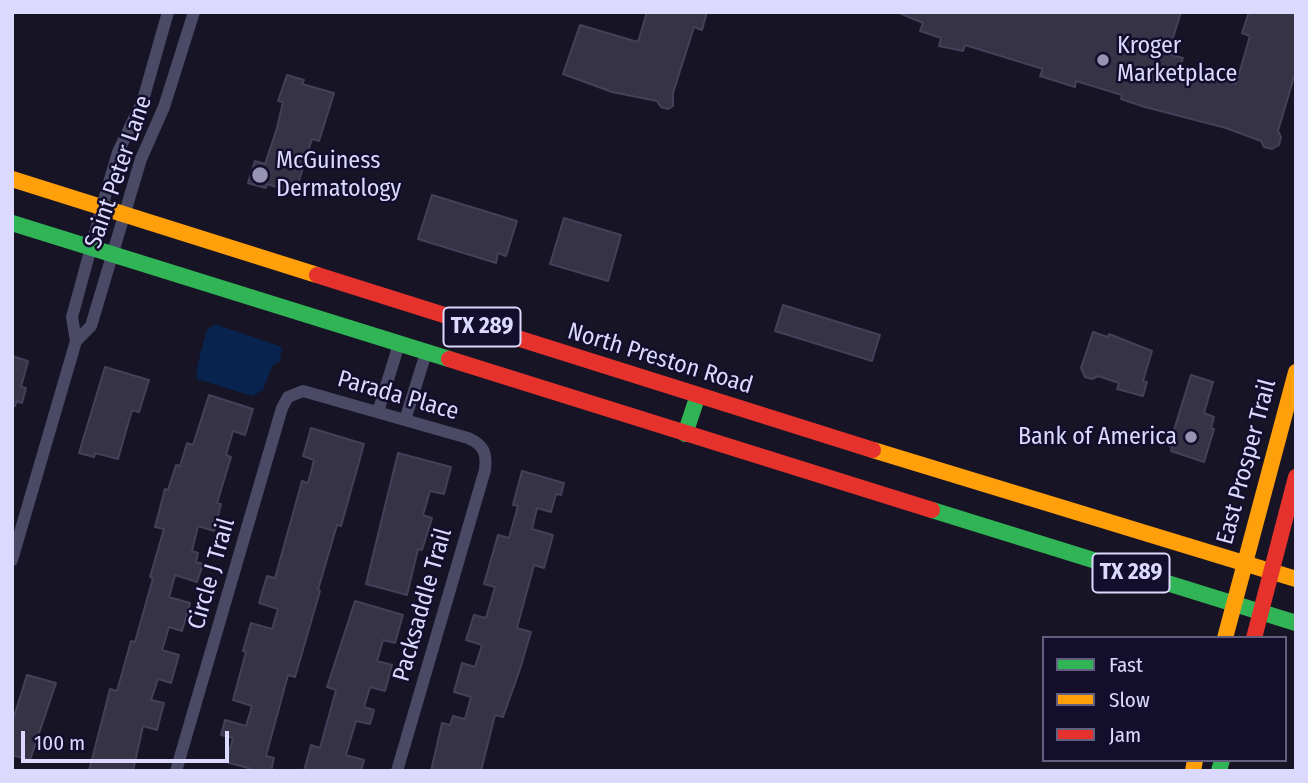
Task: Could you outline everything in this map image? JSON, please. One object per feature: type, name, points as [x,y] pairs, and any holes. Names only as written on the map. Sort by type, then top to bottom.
[{"type":"main road","name":"North Preston Road","points":[[12,179],[1296,579]]},
{"type":"main road","name":"TX 289","points":[[12,223],[1296,623]]},
{"type":"main road","name":"East Prosper Trail","points":[[1225,636],[1296,372]]},
{"type":"main road","points":[[685,434],[698,394]]},
{"type":"main road","name":"East Prosper Trail","points":[[1254,636],[1296,477]]},
{"type":"street","points":[[171,12],[193,16]]},
{"type":"street","name":"Saint Peter Lane","points":[[12,560],[76,341],[72,317],[102,207],[118,152],[144,100],[171,12]]},
{"type":"street","name":"Saint Peter Lane","points":[[76,341],[91,326],[141,159],[164,107],[193,16]]},
{"type":"street","points":[[378,412],[399,344]]},
{"type":"street","points":[[405,420],[426,353]]},
{"type":"street","name":"Parada Place","points":[[295,393],[311,393],[468,438],[479,443],[485,451]]},
{"type":"street","name":"Circle J Trail","points":[[176,771],[282,408],[295,393]]},
{"type":"street","name":"Packsaddle Trail","points":[[397,771],[485,470],[485,451]]},
{"type":"water","points":[[215,324],[282,347],[280,361],[272,366],[263,390],[252,396],[197,379],[206,331]]},
{"type":"building","points":[[647,12],[707,12],[702,30],[694,27],[673,93],[673,106],[668,109],[661,107],[657,101],[612,92],[563,74],[580,25],[638,42]]},
{"type":"building","points":[[897,12],[1181,12],[1168,54],[1183,58],[1180,67],[1236,84],[1250,36],[1242,33],[1249,12],[1296,12],[1296,70],[1278,131],[1281,137],[1279,145],[1272,149],[1264,147],[1261,141],[1226,128],[1145,107],[1121,99],[1122,95],[1076,81],[1075,87],[1040,76],[1043,69],[965,45],[963,51],[939,46],[941,38],[920,31],[923,23]]},
{"type":"building","points":[[287,75],[304,80],[302,84],[334,93],[319,141],[312,139],[295,193],[267,184],[266,188],[248,183],[255,161],[265,164],[277,128],[283,102],[278,101]]},
{"type":"building","points":[[432,195],[517,221],[506,256],[498,253],[496,263],[418,239]]},
{"type":"building","points":[[564,218],[621,235],[608,281],[550,264]]},
{"type":"building","points":[[783,305],[880,335],[872,361],[775,331]]},
{"type":"building","points":[[1093,332],[1108,337],[1109,334],[1152,351],[1143,381],[1147,382],[1143,396],[1117,389],[1119,383],[1098,376],[1092,379],[1085,377],[1081,368]]},
{"type":"building","points":[[12,356],[28,361],[21,387],[26,388],[22,403],[17,401],[15,406],[12,406]]},
{"type":"building","points":[[105,367],[149,380],[139,412],[132,410],[118,459],[95,453],[94,457],[79,453]]},
{"type":"building","name":"Bank of America","points":[[1191,375],[1213,382],[1204,413],[1214,417],[1211,428],[1214,429],[1204,462],[1171,451],[1172,447],[1169,446]]},
{"type":"building","points":[[209,395],[253,409],[245,435],[233,431],[226,455],[231,457],[217,503],[221,504],[214,531],[198,526],[192,551],[198,553],[196,562],[203,564],[197,582],[175,575],[169,597],[190,603],[182,631],[169,627],[162,650],[179,655],[171,683],[158,679],[151,700],[164,703],[157,730],[143,726],[133,771],[89,771],[110,689],[117,691],[131,641],[135,642],[153,578],[150,577],[164,529],[155,527],[165,489],[168,490],[176,465],[180,466],[187,443],[193,445]]},
{"type":"building","points":[[311,428],[364,444],[341,526],[337,525],[295,677],[288,675],[266,756],[274,758],[271,771],[259,771],[226,762],[233,738],[221,735],[225,720],[246,726],[252,706],[233,700],[246,652],[243,651],[251,623],[272,629],[278,609],[259,603],[267,576],[275,578],[302,481],[308,483],[314,460],[303,456]]},
{"type":"building","points":[[398,453],[451,467],[444,494],[430,491],[423,515],[432,518],[422,550],[418,549],[407,595],[366,584]]},
{"type":"building","points":[[522,471],[564,483],[561,495],[556,494],[551,512],[537,508],[532,529],[553,535],[544,568],[534,565],[517,628],[531,632],[520,669],[503,717],[495,715],[481,771],[431,771],[442,723],[450,725],[453,716],[465,719],[471,697],[454,692],[462,663],[475,667],[482,645],[466,640],[474,615],[486,618],[495,587],[484,584],[498,535],[509,538],[518,506],[513,505]]},
{"type":"building","points":[[355,601],[403,615],[395,643],[383,640],[377,661],[392,665],[385,691],[370,687],[364,707],[374,710],[370,724],[356,721],[346,755],[364,760],[361,771],[304,771],[311,745],[320,748],[336,690],[327,687]]},
{"type":"building","points":[[27,675],[56,683],[30,760],[12,755],[12,723]]},
{"type":"traffic: fast","points":[[12,223],[449,359]]},
{"type":"traffic: fast","points":[[685,434],[698,395]]},
{"type":"traffic: fast","points":[[932,510],[1296,623]]},
{"type":"traffic: fast","points":[[1219,771],[1221,762]]},
{"type":"traffic: slow","points":[[12,179],[317,275]]},
{"type":"traffic: slow","points":[[1226,636],[1296,372]]},
{"type":"traffic: slow","points":[[873,450],[1296,579]]},
{"type":"traffic: slow","points":[[1193,771],[1195,762]]},
{"type":"traffic: jam","points":[[317,275],[873,450]]},
{"type":"traffic: jam","points":[[449,359],[932,510]]},
{"type":"traffic: jam","points":[[1255,636],[1296,477]]},
{"type":"place","name":"Kroger Marketplace","points":[[1103,60]]},
{"type":"place","name":"McGuiness Dermatology","points":[[260,175]]},
{"type":"place","name":"Bank of America","points":[[1191,437]]}]
